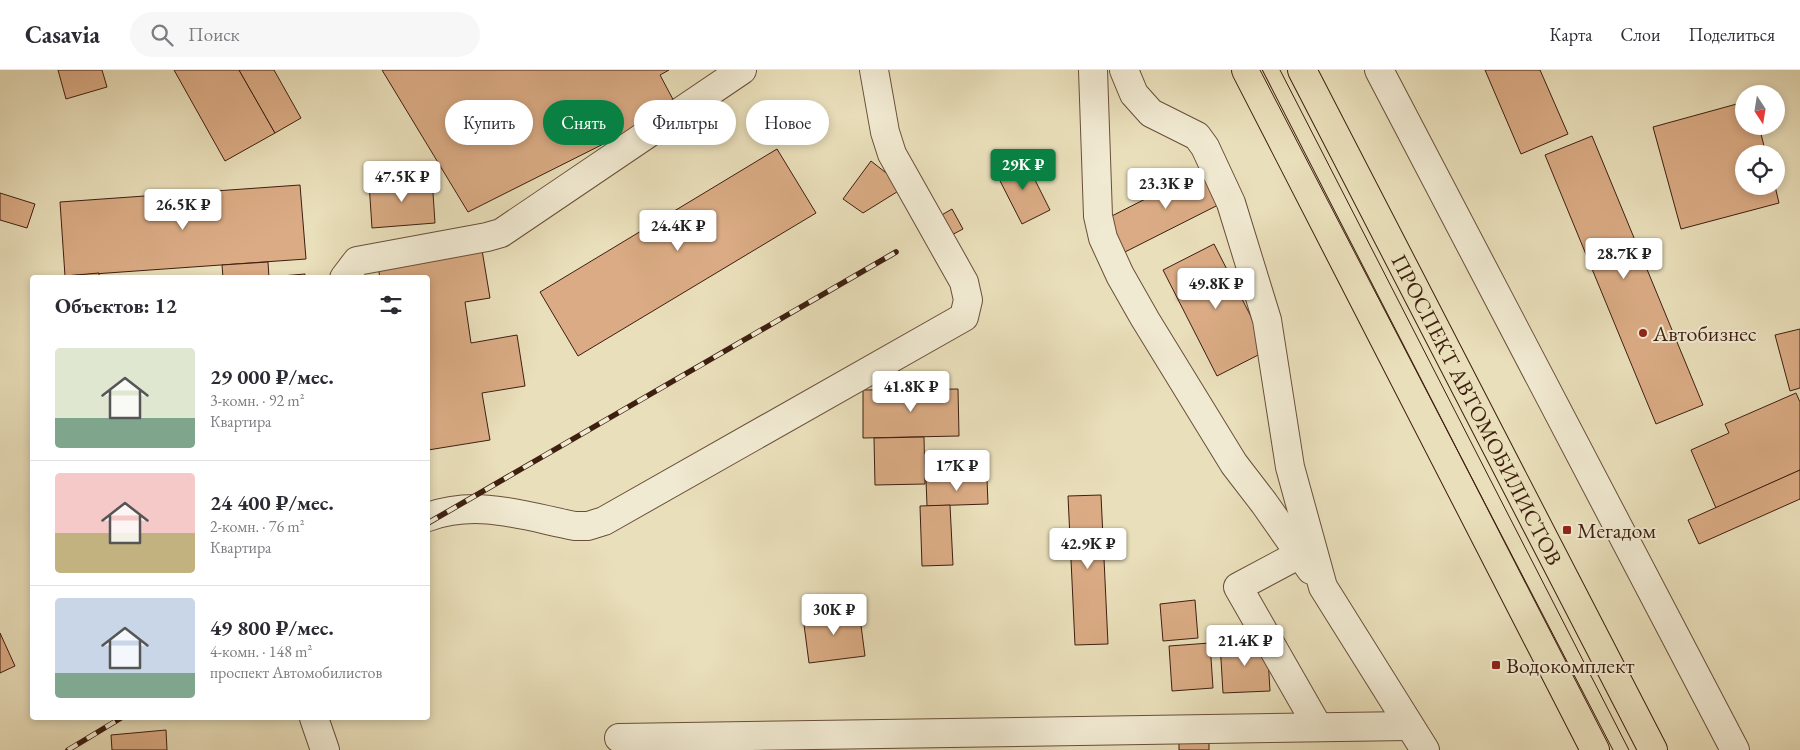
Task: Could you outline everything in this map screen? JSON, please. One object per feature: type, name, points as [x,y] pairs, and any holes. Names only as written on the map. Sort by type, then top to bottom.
[{"type":"main road","points":[[1246,70],[1595,750]]},
{"type":"main road","name":"ПРОСПЕКТ АВТОМОБИЛИСТОВ","points":[[1302,70],[1653,750]]},
{"type":"lane","points":[[346,275],[357,261],[487,238],[501,233],[742,70]]},
{"type":"lane","points":[[430,516],[450,510],[484,508],[575,526],[588,526],[604,521],[964,317],[968,300],[964,282],[892,154],[885,132],[874,70]]},
{"type":"lane","points":[[1093,70],[1098,216],[1103,238],[1120,275],[1145,320],[1234,464],[1323,587],[1425,750]]},
{"type":"lane","points":[[1124,70],[1134,94],[1151,112],[1197,136],[1205,147],[1231,203],[1267,320],[1290,467],[1323,587]]},
{"type":"lane","points":[[1378,70],[1735,750]]},
{"type":"lane","points":[[1300,554],[1238,587],[1318,727]]},
{"type":"lane","points":[[315,720],[325,750]]},
{"type":"lane","points":[[619,738],[1410,726]]},
{"type":"building","points":[[58,70],[102,70],[107,87],[66,99]]},
{"type":"building","points":[[174,70],[239,70],[275,133],[225,161]]},
{"type":"building","points":[[239,70],[274,70],[301,118],[275,133]]},
{"type":"building","points":[[382,70],[669,70],[660,75],[673,100],[634,100],[634,129],[624,134],[624,100],[543,100],[543,145],[601,145],[468,212]]},
{"type":"building","points":[[1485,70],[1540,70],[1568,134],[1521,154]]},
{"type":"building","points":[[1735,104],[1735,135],[1761,135],[1764,145],[1735,145],[1735,195],[1777,195],[1779,203],[1681,229],[1653,127]]},
{"type":"building","points":[[1592,136],[1703,405],[1656,424],[1545,155]]},
{"type":"building","points":[[777,149],[816,213],[578,356],[540,292]]},
{"type":"building","points":[[1024,158],[1050,210],[1022,224],[996,173]]},
{"type":"building","points":[[871,161],[890,176],[900,190],[863,213],[843,199]]},
{"type":"building","points":[[1210,166],[1228,200],[1121,254],[1104,220]]},
{"type":"building","points":[[432,178],[435,223],[372,228],[369,183]]},
{"type":"building","points":[[300,185],[306,259],[65,275],[60,202]]},
{"type":"building","points":[[0,193],[35,204],[27,228],[0,220]]},
{"type":"building","points":[[952,209],[963,229],[944,239],[933,220]]},
{"type":"building","points":[[481,244],[490,298],[465,302],[471,343],[517,335],[525,386],[482,393],[490,440],[430,450],[430,275],[379,275],[377,261]]},
{"type":"building","points":[[1214,244],[1268,350],[1217,376],[1163,270]]},
{"type":"building","points":[[268,262],[269,275],[223,275],[222,265]]},
{"type":"building","points":[[99,273],[99,275],[76,275]]},
{"type":"building","points":[[1800,329],[1800,388],[1790,391],[1775,335]]},
{"type":"building","points":[[958,389],[959,436],[863,438],[863,390]]},
{"type":"building","points":[[1796,393],[1800,402],[1800,470],[1716,508],[1691,450],[1729,433],[1725,424]]},
{"type":"building","points":[[924,437],[925,484],[875,485],[874,438]]},
{"type":"building","points":[[1800,470],[1800,499],[1699,544],[1688,520]]},
{"type":"building","points":[[987,479],[988,504],[927,506],[926,480]]},
{"type":"building","points":[[1101,495],[1108,644],[1075,645],[1068,496]]},
{"type":"building","points":[[950,505],[953,565],[922,566],[920,506]]},
{"type":"building","points":[[1195,600],[1198,638],[1163,641],[1160,604]]},
{"type":"building","points":[[859,610],[865,656],[809,663],[803,617]]},
{"type":"building","points":[[0,633],[15,666],[0,673]]},
{"type":"building","points":[[1267,641],[1270,691],[1223,693],[1220,643]]},
{"type":"building","points":[[1210,643],[1213,688],[1172,691],[1169,646]]},
{"type":"building","points":[[166,730],[167,750],[112,750],[111,735]]},
{"type":"building","points":[[1179,734],[1209,734],[1209,750],[1179,750]]},
{"type":"tram line","points":[[1260,70],[1613,750]]},
{"type":"tram line","points":[[1280,70],[1629,750]]},
{"type":"railway","points":[[430,522],[896,252]]},
{"type":"railway","points":[[68,750],[118,720]]},
{"type":"place","name":"Автобизнес","points":[[1643,333]]},
{"type":"place","name":"Мегадом","points":[[1567,530]]},
{"type":"place","name":"Водокомплект","points":[[1496,665]]}]
